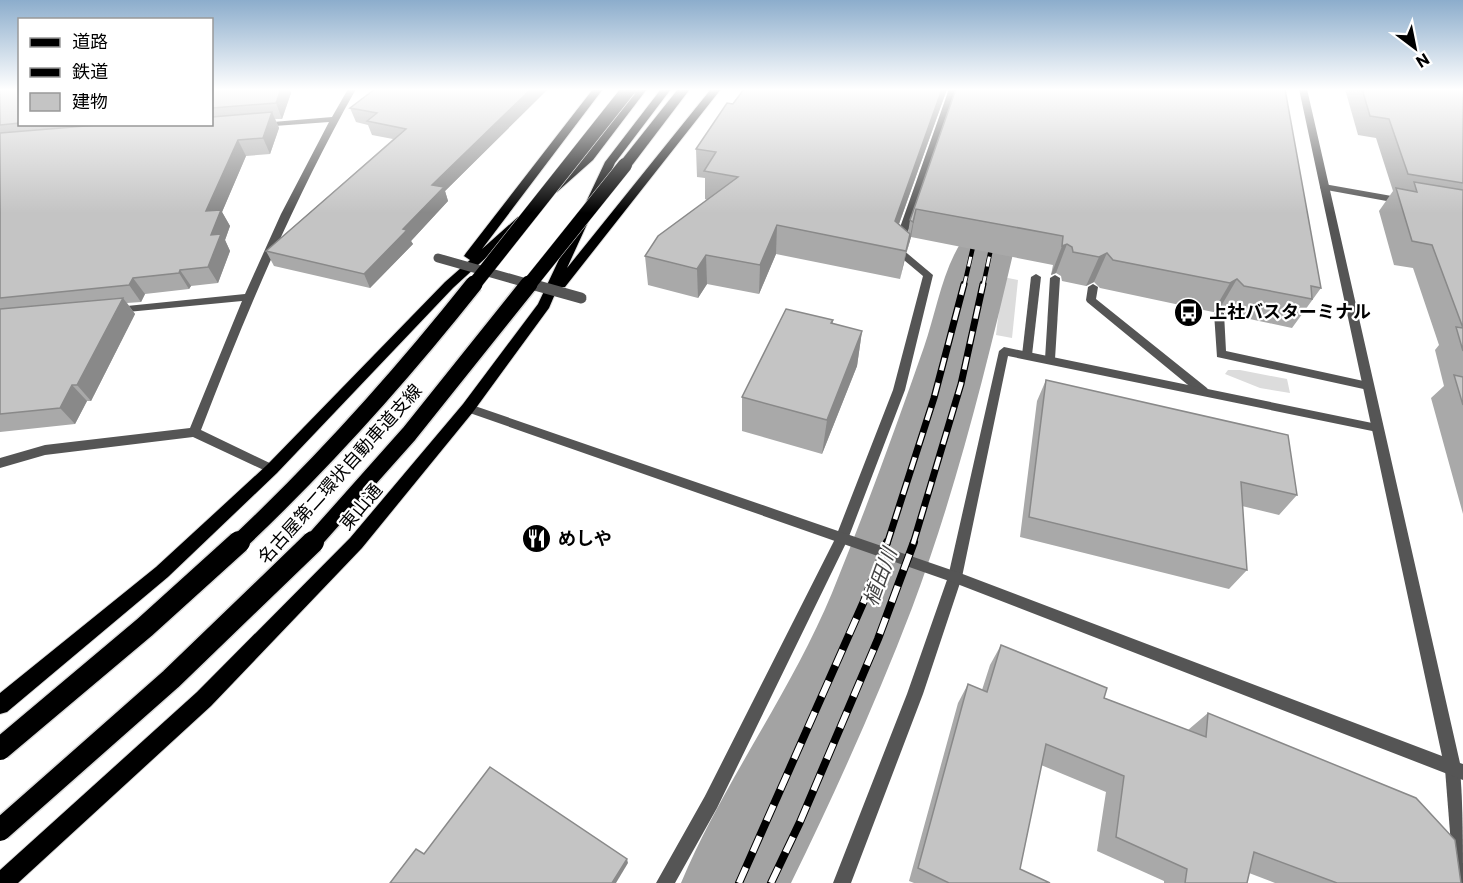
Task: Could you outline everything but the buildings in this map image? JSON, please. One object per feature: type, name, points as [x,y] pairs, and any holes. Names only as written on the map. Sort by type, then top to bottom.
[{"type":"highway","name":"名古屋第二環状自動車道支線","points":[[0,749],[137,634],[267,514],[370,408],[446,319],[596,130]]},
{"type":"highway","points":[[618,163],[645,130]]},
{"type":"highway","points":[[618,163],[647,130]]},
{"type":"highway","name":"名古屋第二環状自動車道支線","points":[[0,830],[171,679],[314,541],[409,434],[618,163]]},
{"type":"main road","points":[[449,285],[567,130]]},
{"type":"main road","points":[[0,705],[162,572],[272,469],[449,285],[589,158],[610,130]]},
{"type":"main road","name":"東山通","points":[[2,883],[204,699],[356,543],[468,408],[544,305],[618,163],[639,130]]},
{"type":"main road","points":[[544,305],[683,130]]},
{"type":"street","points":[[194,432],[247,297],[329,130]]},
{"type":"street","points":[[665,883],[711,802],[841,539],[899,390],[928,275],[897,250],[939,130]]},
{"type":"street","points":[[1312,130],[1377,428],[1458,771],[1463,883]]},
{"type":"street","points":[[1324,187],[1417,203]]},
{"type":"street","points":[[438,258],[581,298]]},
{"type":"street","points":[[1027,354],[1036,277]]},
{"type":"street","points":[[1050,359],[1055,278]]},
{"type":"street","points":[[1093,287],[1091,300],[1203,391]]},
{"type":"street","points":[[106,311],[247,297]]},
{"type":"street","points":[[1219,313],[1221,354],[1368,386]]},
{"type":"street","points":[[842,883],[915,694],[955,577],[1004,351],[1377,428]]},
{"type":"street","points":[[468,408],[955,577],[1458,771]]},
{"type":"street","points":[[0,463],[45,450],[194,432],[272,469]]},
{"type":"shaded area","points":[[1003,277],[1018,280],[1012,338],[996,335]]},
{"type":"shaded area","points":[[1228,370],[1240,370],[1287,379],[1290,393],[1260,388],[1225,374]]},
{"type":"waterway","name":"植田川","points":[[735,883],[809,743],[869,607],[911,494],[963,328],[983,254]]},
{"type":"railway","points":[[964,286],[976,234]]},
{"type":"railway","points":[[983,286],[994,235]]},
{"type":"railway","points":[[887,544],[934,398],[964,284]]},
{"type":"railway","points":[[913,544],[961,384],[983,284]]},
{"type":"railway","points":[[739,883],[864,601],[887,542]]},
{"type":"railway","points":[[771,883],[800,822],[878,639],[914,542]]},
{"type":"place","name":"上社バスターミナル","points":[[1188,312]]},
{"type":"place","name":"めしや","points":[[537,539]]}]
